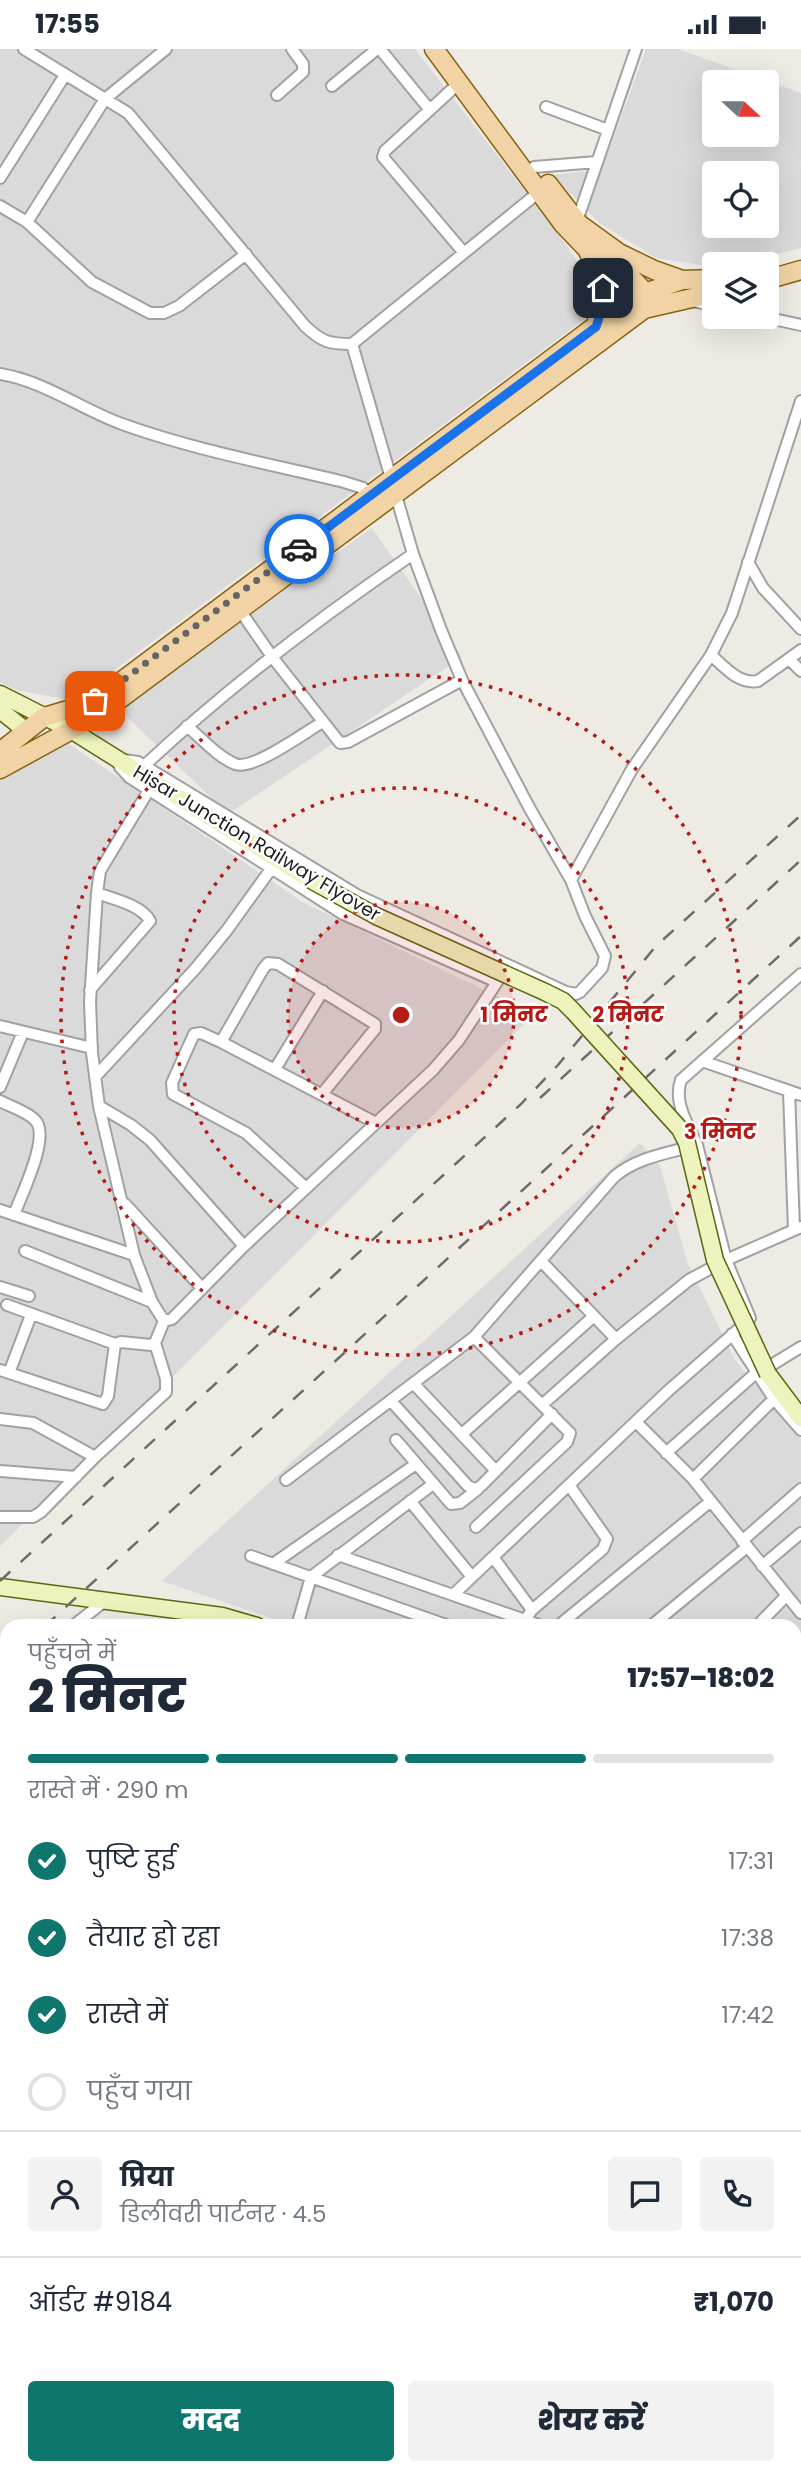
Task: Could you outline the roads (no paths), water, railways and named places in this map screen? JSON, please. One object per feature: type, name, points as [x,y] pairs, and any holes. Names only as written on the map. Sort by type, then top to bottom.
[{"type":"main road","points":[[434,49],[563,224],[641,300]]},
{"type":"main road","points":[[448,49],[534,167],[641,300]]},
{"type":"main road","points":[[578,222],[618,253],[654,270],[682,280],[702,279]]},
{"type":"main road","points":[[587,249],[603,288],[602,308],[596,327]]},
{"type":"main road","points":[[779,266],[801,260]]},
{"type":"main road","points":[[779,277],[801,270]]},
{"type":"main road","points":[[394,486],[596,327],[641,300],[682,280]]},
{"type":"main road","points":[[0,752],[44,717],[94,702],[394,486],[641,300],[682,299],[702,295]]},
{"type":"main road","points":[[0,769],[97,716],[239,609],[376,499]]},
{"type":"main road","name":"Hisar Junction Railway Flyover","points":[[0,694],[71,730],[309,879],[376,916],[554,997],[573,1011],[680,1129],[687,1143],[715,1260],[765,1371],[801,1418]]},
{"type":"main road","points":[[0,709],[25,730]]},
{"type":"main road","points":[[0,1587],[106,1600],[216,1619]]},
{"type":"street","points":[[24,49],[128,113],[305,326],[319,339],[334,344],[352,344],[539,192]]},
{"type":"street","points":[[27,222],[104,99],[166,49]]},
{"type":"street","points":[[332,86],[379,49],[430,110]]},
{"type":"street","points":[[578,222],[636,49]]},
{"type":"street","points":[[277,96],[303,72],[303,64],[294,50]]},
{"type":"street","points":[[0,178],[65,75]]},
{"type":"street","points":[[459,83],[385,151],[383,157],[464,253]]},
{"type":"street","points":[[546,107],[608,130]]},
{"type":"street","points":[[534,167],[597,162]]},
{"type":"street","points":[[0,206],[27,222],[92,282],[150,313],[164,313],[178,306],[246,254]]},
{"type":"street","points":[[682,299],[702,303]]},
{"type":"street","points":[[779,320],[801,325]]},
{"type":"street","points":[[352,344],[413,554],[462,680],[571,880],[605,956],[602,968],[580,992],[570,994],[357,895],[144,766],[131,759],[117,759],[124,772],[149,790],[343,914],[497,982]]},
{"type":"street","points":[[0,374],[27,379],[94,413],[139,430],[229,455],[344,482],[363,488],[376,499]]},
{"type":"street","points":[[571,880],[632,769],[711,655],[732,613],[801,401]]},
{"type":"street","points":[[144,766],[187,726],[346,600],[413,554]]},
{"type":"street","points":[[748,562],[763,588],[801,629]]},
{"type":"street","points":[[741,585],[763,588]]},
{"type":"street","points":[[239,609],[273,658],[337,740],[344,744],[462,680]]},
{"type":"street","points":[[711,655],[737,677],[751,683],[758,681],[801,650]]},
{"type":"street","points":[[789,659],[801,671]]},
{"type":"street","points":[[187,726],[228,761],[238,766],[253,763],[323,722]]},
{"type":"street","points":[[149,790],[100,871],[90,990],[92,1048],[99,1106],[134,1255],[152,1302],[164,1321]]},
{"type":"street","points":[[95,1077],[204,958],[271,869]]},
{"type":"street","points":[[90,990],[150,921],[144,912],[97,893]]},
{"type":"street","points":[[221,1042],[268,963],[278,964],[373,1021],[376,1026],[323,1094]]},
{"type":"street","points":[[164,1321],[172,1319],[201,1287],[445,1057],[497,982],[505,965]]},
{"type":"street","points":[[801,974],[681,1080],[678,1087],[680,1106],[697,1145],[726,1260],[751,1319],[774,1399],[801,1430]]},
{"type":"street","points":[[275,1069],[323,991]]},
{"type":"street","points":[[0,1025],[92,1048]]},
{"type":"street","points":[[0,1087],[23,1032]]},
{"type":"street","points":[[306,1188],[246,1133],[173,1094],[172,1083],[194,1034],[201,1033],[221,1042],[376,1123]]},
{"type":"street","points":[[702,1061],[801,1095]]},
{"type":"street","points":[[542,1405],[616,1339],[689,1280],[726,1260],[798,1228],[789,1091]]},
{"type":"street","points":[[0,1101],[36,1121],[40,1130],[39,1148],[14,1215]]},
{"type":"street","points":[[99,1106],[150,1140],[244,1246]]},
{"type":"street","points":[[286,1480],[474,1337],[624,1168],[697,1145]]},
{"type":"street","points":[[123,1202],[201,1287]]},
{"type":"street","points":[[0,1210],[134,1255]]},
{"type":"street","points":[[25,1251],[152,1302]]},
{"type":"street","points":[[541,1261],[616,1339]]},
{"type":"street","points":[[0,1287],[29,1296]]},
{"type":"street","points":[[7,1305],[115,1344],[155,1343]]},
{"type":"street","points":[[31,1315],[4,1371],[103,1404],[108,1396],[115,1344]]},
{"type":"street","points":[[462,1434],[594,1316]]},
{"type":"street","points":[[454,1594],[636,1422],[751,1319]]},
{"type":"street","points":[[0,1517],[37,1515],[166,1392],[166,1379],[155,1343],[164,1321]]},
{"type":"street","points":[[732,1334],[765,1371],[801,1404]]},
{"type":"street","points":[[474,1337],[568,1429],[570,1437],[476,1527]]},
{"type":"street","points":[[666,1453],[765,1371],[801,1347]]},
{"type":"street","points":[[414,1384],[496,1471]]},
{"type":"street","points":[[693,1479],[774,1399]]},
{"type":"street","points":[[391,1401],[468,1486],[478,1489]]},
{"type":"street","points":[[396,1440],[447,1500],[456,1505],[478,1489],[552,1414]]},
{"type":"street","points":[[0,1419],[33,1423],[96,1457]]},
{"type":"street","points":[[636,1422],[693,1479],[800,1610]]},
{"type":"street","points":[[273,1564],[416,1464]]},
{"type":"street","points":[[0,1471],[76,1477]]},
{"type":"street","points":[[299,1619],[311,1577],[433,1483]]},
{"type":"street","points":[[526,1619],[607,1543],[607,1539],[569,1485]]},
{"type":"street","points":[[659,1619],[801,1489]]},
{"type":"street","points":[[410,1501],[472,1577]]},
{"type":"street","points":[[567,1619],[711,1501]]},
{"type":"street","points":[[762,1566],[801,1533]]},
{"type":"street","points":[[338,1555],[522,1619]]},
{"type":"street","points":[[251,1556],[429,1619]]},
{"type":"street","points":[[493,1557],[533,1610]]},
{"type":"street","points":[[764,1619],[786,1596]]},
{"type":"street","points":[[82,1619],[106,1600]]},
{"type":"railway","points":[[0,1581],[521,1104],[558,1065],[656,946],[801,815]]},
{"type":"railway","points":[[540,1098],[801,860]]},
{"type":"railway","points":[[53,1619],[801,936]]}]
